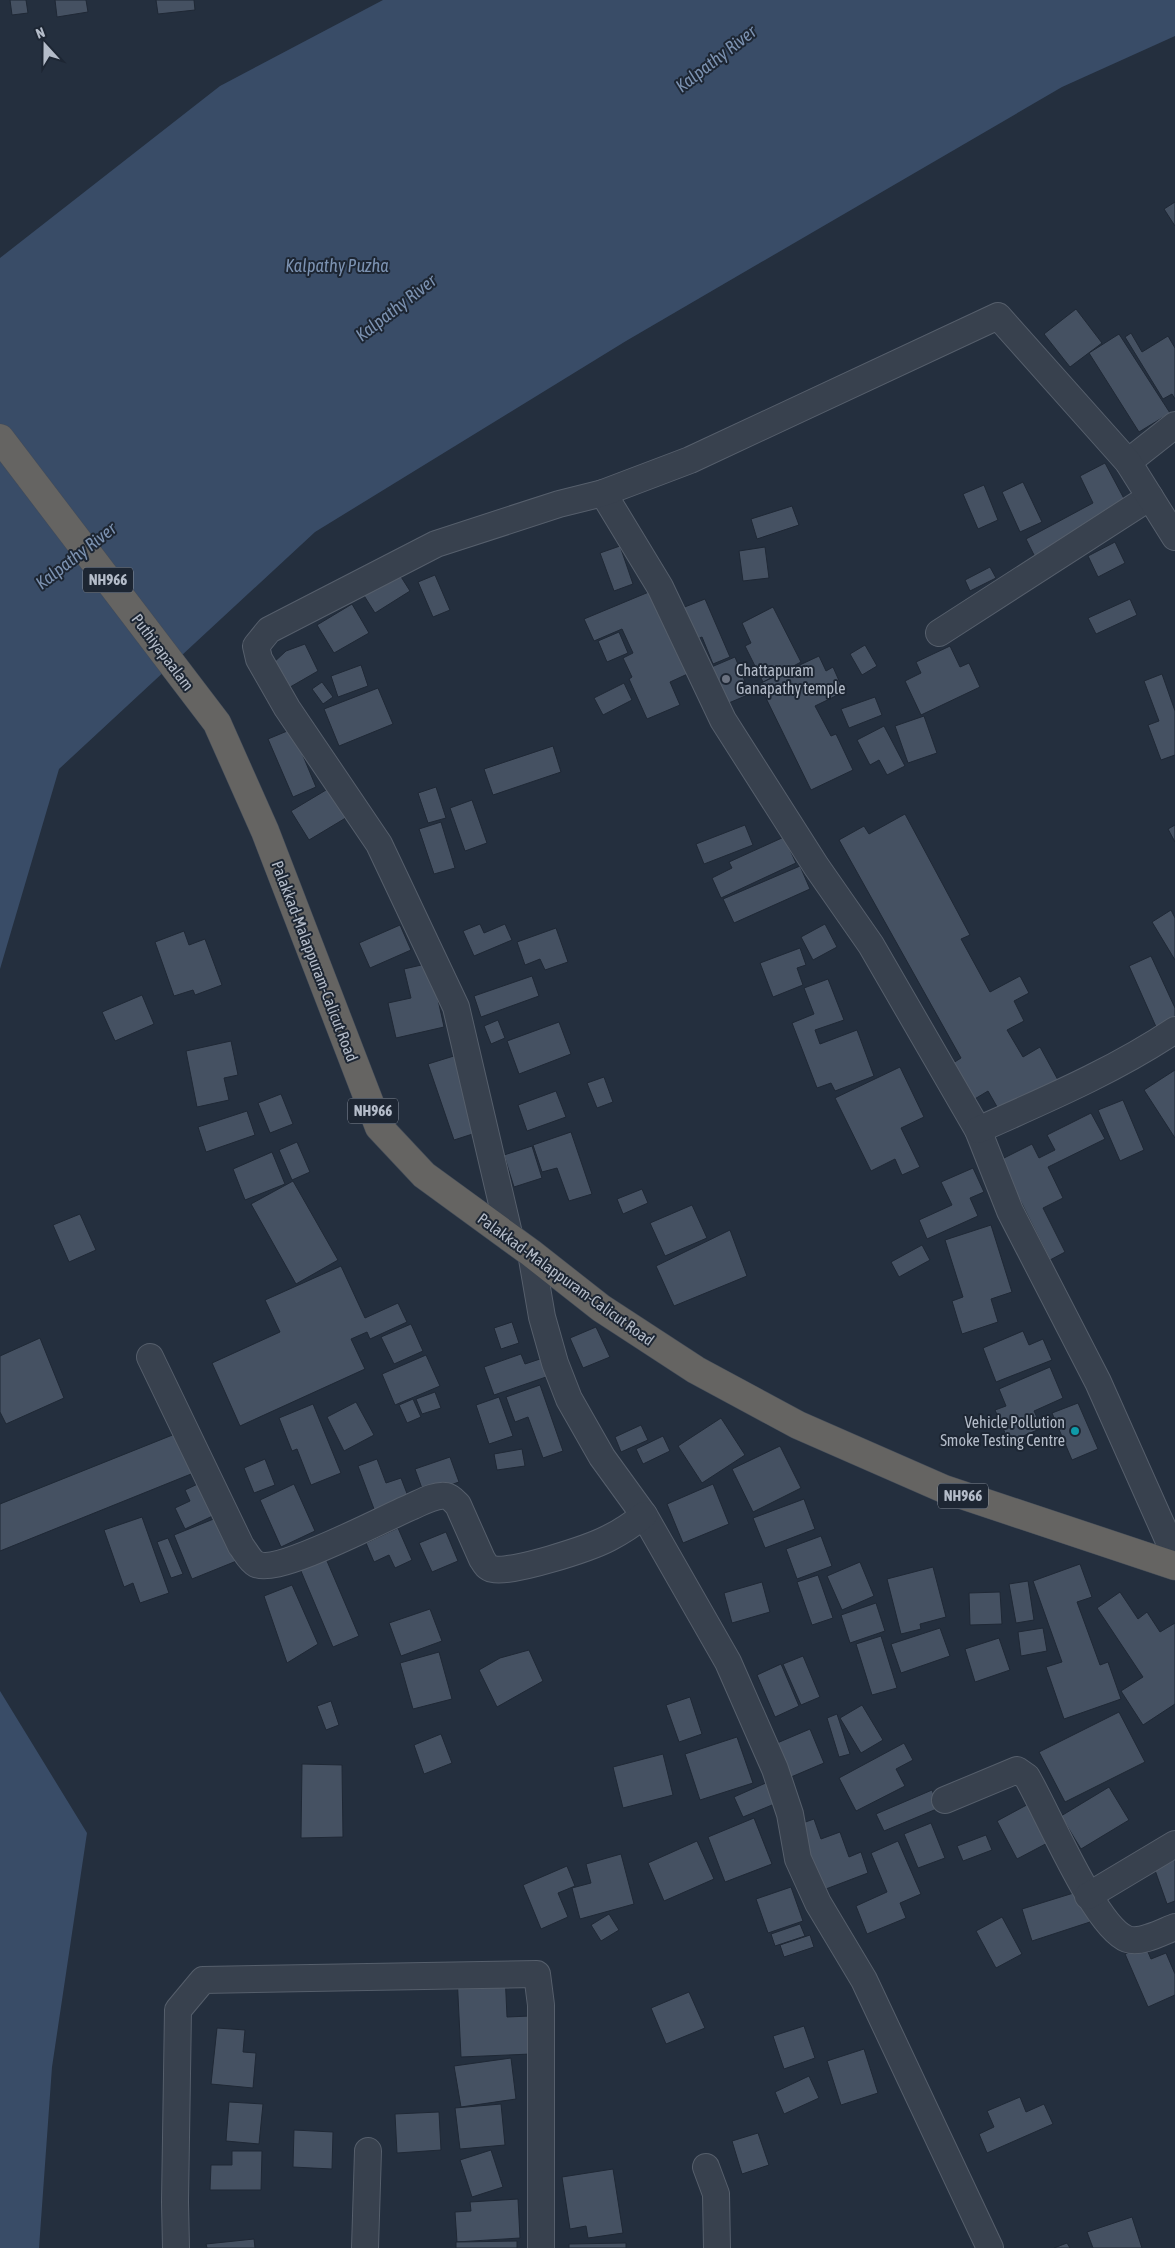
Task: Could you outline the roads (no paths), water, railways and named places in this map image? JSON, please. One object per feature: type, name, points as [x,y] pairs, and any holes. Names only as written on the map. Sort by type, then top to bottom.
[{"type":"highway","name":"Puthiyapaalam","points":[[0,438],[216,723]]},
{"type":"highway","name":"Palakkad-Malappuram-Calicut Road","points":[[216,723],[265,831],[379,1127],[424,1175],[600,1308],[696,1370],[798,1425],[944,1489],[1175,1566]]},
{"type":"street","points":[[990,2248],[864,1980],[818,1903],[798,1859],[790,1814],[775,1768],[728,1662],[644,1515],[602,1457],[569,1399],[555,1363],[520,1246],[456,1007],[379,844],[287,708],[259,659],[256,646],[269,630],[436,544],[559,504],[603,493],[690,460],[998,316],[1128,462],[1175,537]]},
{"type":"street","points":[[1128,462],[1175,425]]},
{"type":"street","points":[[603,493],[660,587],[723,720],[816,866],[871,945],[978,1130],[1010,1211],[1098,1382],[1175,1555]]},
{"type":"street","points":[[939,633],[1150,497]]},
{"type":"street","points":[[978,1130],[1071,1087],[1146,1049],[1175,1030]]},
{"type":"street","points":[[150,1357],[242,1546],[254,1563],[264,1566],[281,1563],[328,1545],[417,1504],[444,1496],[453,1499],[458,1505],[482,1559],[487,1567],[494,1570],[537,1563],[606,1540],[644,1515]]},
{"type":"street","points":[[945,1800],[1017,1770],[1027,1777],[1088,1896],[1116,1932],[1128,1940],[1140,1940],[1175,1927]]},
{"type":"street","points":[[1088,1896],[1175,1844]]},
{"type":"street","points":[[176,2248],[178,2010],[203,1980],[537,1974],[541,2005],[542,2248]]},
{"type":"street","points":[[365,2248],[368,2151]]},
{"type":"street","points":[[706,2167],[716,2194],[717,2248]]},
{"type":"water","name":"Kalpathy Puzha","points":[[383,0],[1175,0],[1175,36],[1062,87],[626,341],[315,532],[59,769],[0,969],[0,258],[220,86]]},
{"type":"water","points":[[0,1691],[87,1833],[52,2067],[39,2248],[0,2248]]},
{"type":"place","name":"Chattapuram Ganapathy temple","points":[[726,679]]},
{"type":"place","name":"Vehicle Pollution Smoke Testing Centre","points":[[1075,1431]]},
{"type":"water label","name":"Kalpathy River","points":[[716,59]]},
{"type":"water label","name":"Kalpathy River","points":[[396,308]]},
{"type":"water label","name":"Kalpathy River","points":[[76,556]]}]
